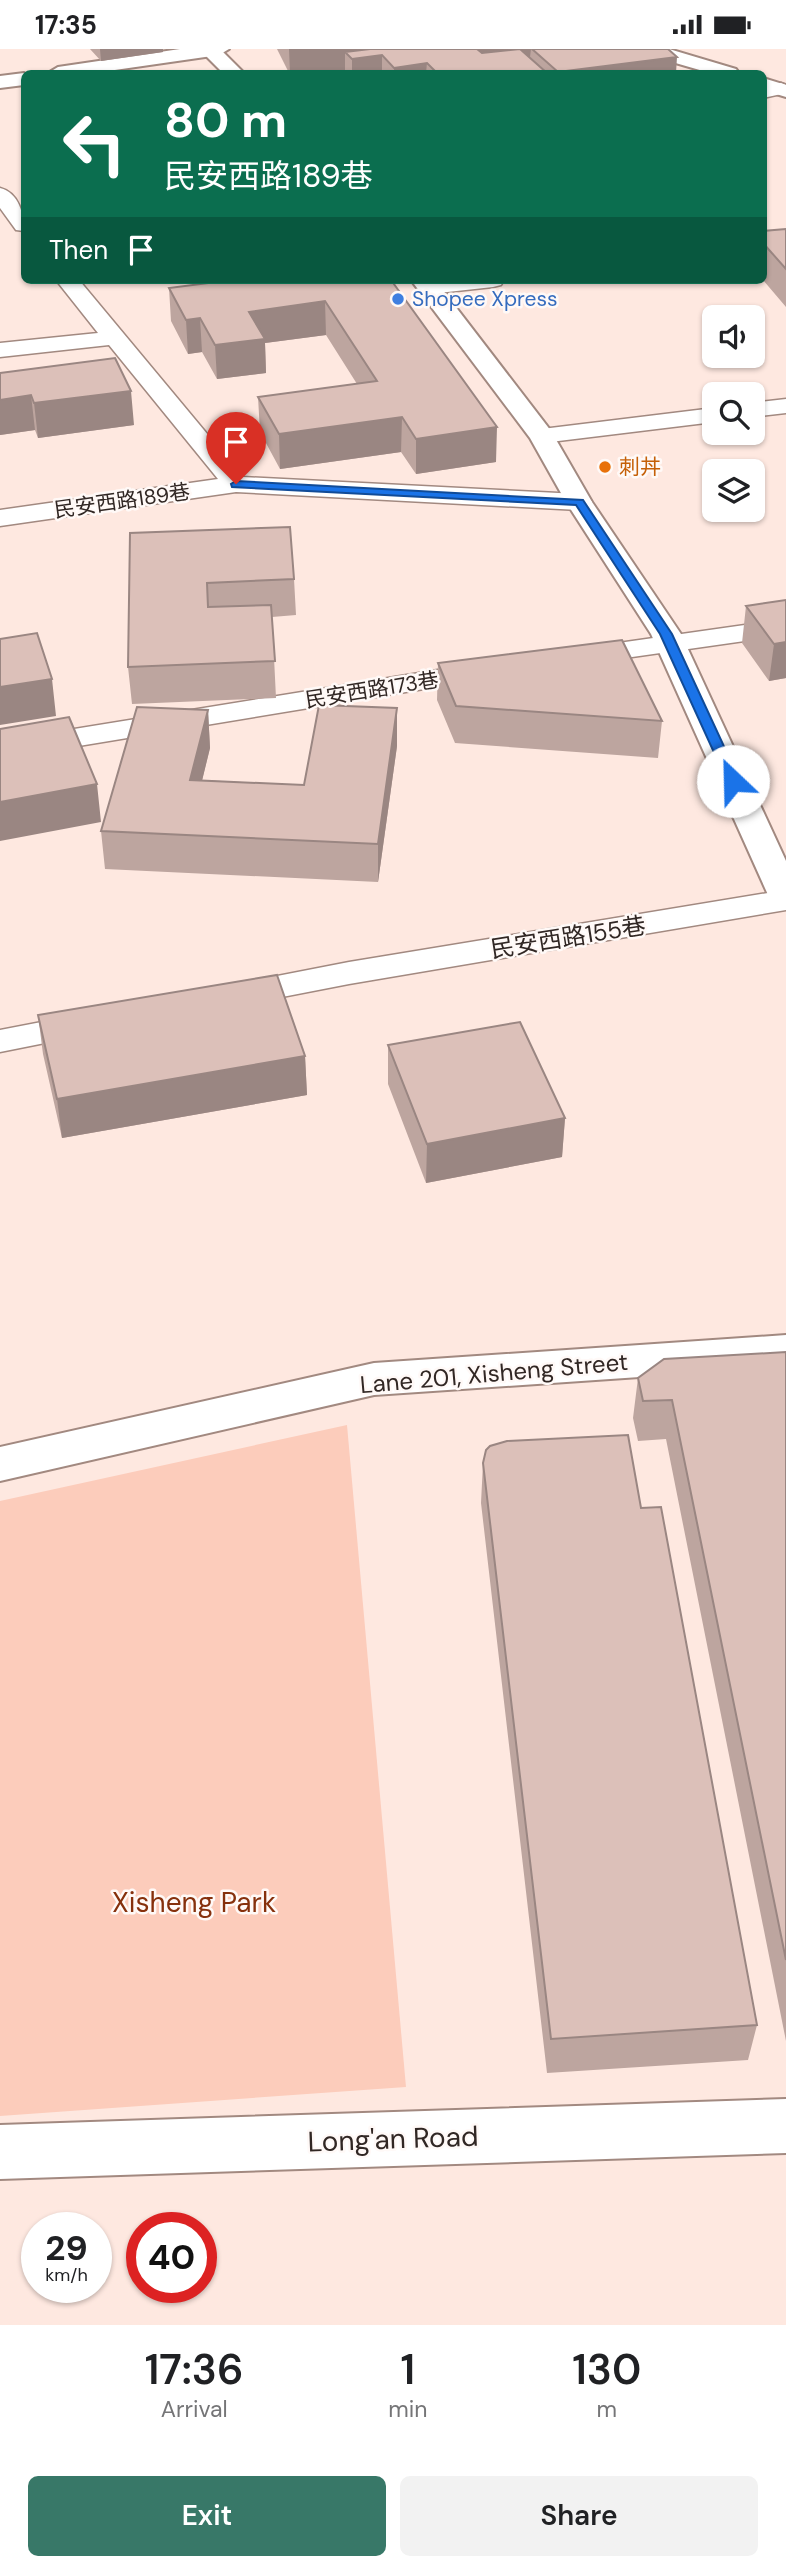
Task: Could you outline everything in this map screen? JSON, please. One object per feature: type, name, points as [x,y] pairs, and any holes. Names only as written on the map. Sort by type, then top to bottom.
[{"type":"street","points":[[77,70],[213,49],[231,70]]},
{"type":"street","points":[[648,49],[719,70]]},
{"type":"street","points":[[0,82],[21,79]]},
{"type":"street","points":[[427,284],[542,436],[579,502],[670,642],[786,899]]},
{"type":"street","name":"Lane 201, Xisheng Street","points":[[0,1464],[374,1379],[786,1351]]},
{"type":"street","name":"Long'an Road","points":[[0,2152],[786,2126]]},
{"type":"lane","points":[[21,188],[0,192],[21,221]]},
{"type":"lane","points":[[70,284],[236,484]]},
{"type":"lane","points":[[0,350],[113,338]]},
{"type":"lane","points":[[765,408],[786,406]]},
{"type":"lane","points":[[542,436],[702,416]]},
{"type":"lane","name":"民安西路189巷","points":[[0,518],[236,484],[579,502]]},
{"type":"lane","name":"民安西路173巷","points":[[0,750],[670,642],[786,627]]},
{"type":"lane","name":"民安西路155巷","points":[[202,1002],[349,973],[786,899]]},
{"type":"lane","points":[[0,1041],[121,1018]]},
{"type":"green space","name":"Xisheng Park","points":[[347,1425],[406,2087],[0,2116],[0,1501]]},
{"type":"building","points":[[370,49],[477,49],[482,53],[520,49],[544,70],[434,70],[427,63],[394,68],[382,55],[352,59],[345,52]]},
{"type":"building","points":[[532,49],[668,49],[677,57],[574,70],[556,70]]},
{"type":"building","points":[[786,229],[786,269],[767,248],[767,231]]},
{"type":"building","points":[[200,284],[394,284],[497,427],[416,439],[402,417],[279,434],[258,397],[377,381],[325,301],[249,312],[265,339],[215,345],[200,318],[186,320],[169,288]]},
{"type":"building","points":[[115,358],[131,391],[34,403],[31,395],[0,400],[0,373]]},
{"type":"building","points":[[290,527],[294,579],[207,583],[208,607],[271,605],[275,661],[128,667],[130,533]]},
{"type":"building","points":[[786,600],[786,642],[774,644],[746,606]]},
{"type":"building","points":[[37,633],[52,679],[0,687],[0,639]]},
{"type":"building","points":[[622,640],[662,721],[456,706],[438,663]]},
{"type":"building","points":[[319,705],[397,708],[378,844],[101,831],[137,707],[208,710],[190,780],[304,785]]},
{"type":"building","points":[[69,717],[97,784],[0,802],[0,729]]},
{"type":"building","points":[[277,975],[305,1056],[57,1099],[38,1015]]},
{"type":"building","points":[[520,1022],[565,1118],[427,1144],[388,1045]]},
{"type":"building","points":[[786,1352],[786,1960],[672,1400],[643,1401],[638,1378],[664,1359]]},
{"type":"building","points":[[628,1435],[641,1508],[661,1507],[757,2025],[551,2039],[483,1463],[486,1450],[490,1446],[507,1441]]},
{"type":"place","name":"Shopee Xpress","points":[[398,299]]},
{"type":"place","name":"刺丼","points":[[605,467]]},
{"type":"route","points":[[236,484],[579,502],[666,634],[733,781]]}]
